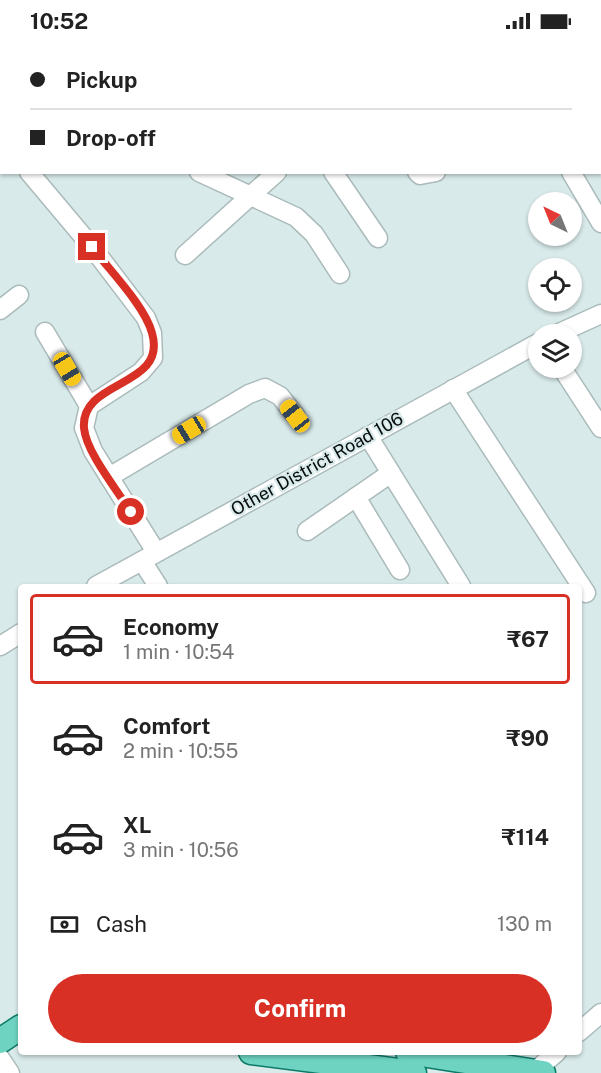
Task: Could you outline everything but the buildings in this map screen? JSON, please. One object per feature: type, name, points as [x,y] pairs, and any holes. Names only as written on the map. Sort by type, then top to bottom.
[{"type":"main road","points":[[0,1041],[18,1029]]},
{"type":"main road","points":[[274,1055],[414,1073]]},
{"type":"main road","points":[[451,1055],[478,1057],[538,1072]]},
{"type":"street","points":[[31,174],[92,247],[146,318],[152,333],[153,358],[141,372],[89,405]]},
{"type":"street","points":[[203,174],[250,197],[286,211],[306,224],[340,274]]},
{"type":"street","points":[[185,255],[275,174]]},
{"type":"street","points":[[334,174],[378,238]]},
{"type":"street","points":[[572,174],[601,223]]},
{"type":"street","points":[[0,310],[19,295]]},
{"type":"street","points":[[579,324],[601,314]]},
{"type":"street","points":[[45,333],[89,405],[84,428],[93,451],[109,477],[149,556],[157,584]]},
{"type":"street","name":"Other District Road 106","points":[[100,584],[528,348]]},
{"type":"street","points":[[568,378],[601,428]]},
{"type":"street","points":[[109,477],[249,394],[265,388],[280,396],[295,416]]},
{"type":"street","points":[[453,389],[580,584]]},
{"type":"street","points":[[368,436],[460,584]]},
{"type":"street","points":[[307,531],[391,473]]},
{"type":"street","points":[[356,497],[400,570]]},
{"type":"street","points":[[582,587],[586,593]]},
{"type":"street","points":[[0,646],[18,635]]},
{"type":"street","points":[[582,1029],[601,1013]]},
{"type":"street","points":[[538,1072],[554,1055]]},
{"type":"street","points":[[0,1058],[10,1073]]},
{"type":"route","points":[[92,247],[146,318],[154,345],[153,358],[141,372],[100,396],[89,405],[85,417],[84,428],[93,451],[131,512]]}]
